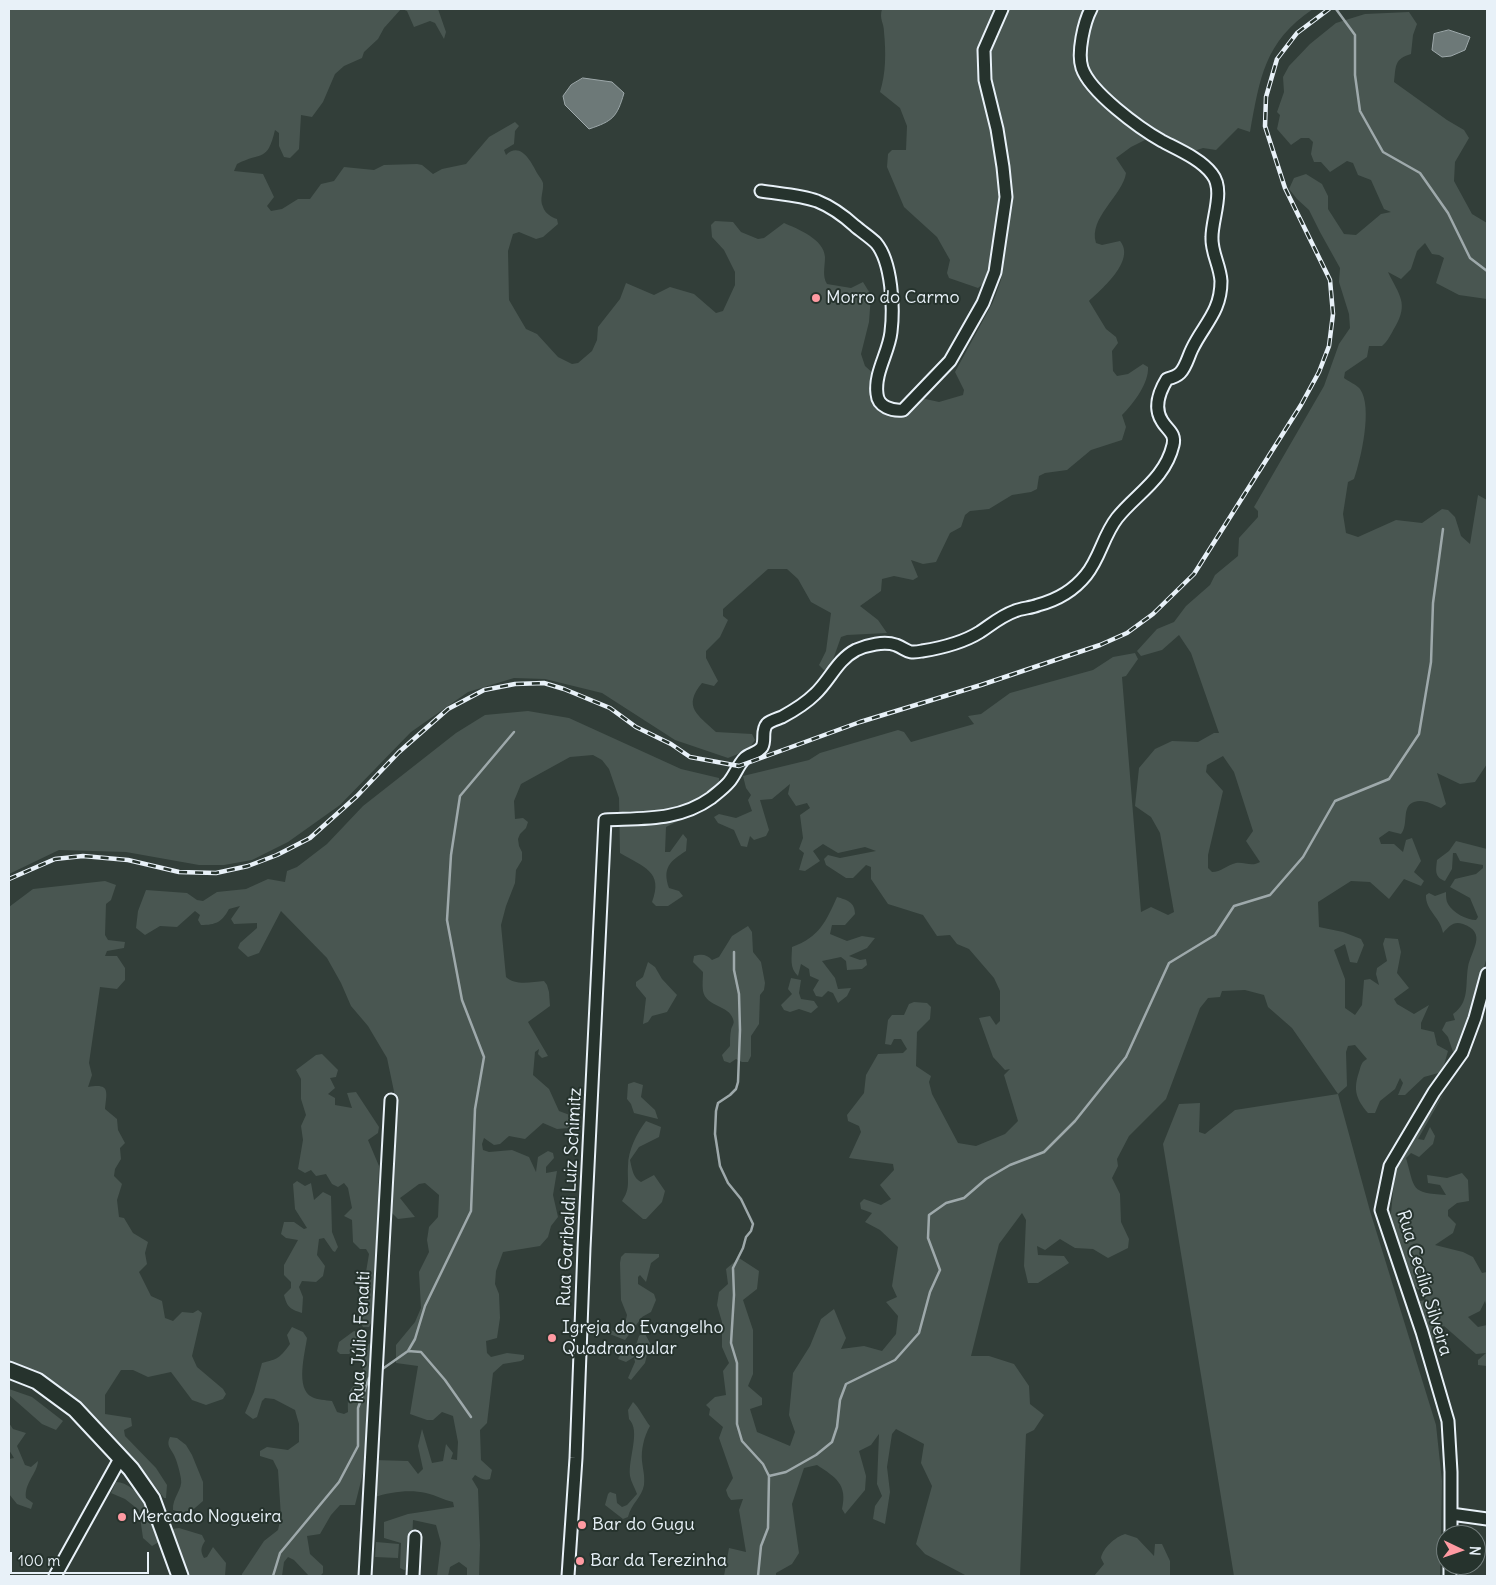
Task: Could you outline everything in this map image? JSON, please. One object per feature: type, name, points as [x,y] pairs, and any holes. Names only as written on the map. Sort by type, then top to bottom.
[{"type":"street","points":[[761,191],[797,196],[829,206],[876,244],[884,257],[891,289],[891,323],[888,348],[882,364],[877,386],[877,396],[882,405],[894,411],[903,410],[950,362],[983,303],[995,272],[1006,197],[1004,167],[985,80],[984,50],[1002,9]]},
{"type":"street","name":"Rua Garibaldi Luiz Schimitz","points":[[568,1576],[576,1458],[584,1248],[605,820],[662,818],[698,807],[729,783],[746,757],[761,749],[763,732],[768,723],[782,717],[810,699],[824,685],[831,672],[844,658],[857,650],[881,644],[894,644],[910,652],[923,651],[951,644],[978,633],[999,618],[1016,610],[1040,605],[1072,590],[1096,560],[1115,520],[1150,486],[1160,472],[1174,443],[1174,436],[1162,421],[1158,411],[1159,393],[1167,379],[1180,374],[1193,348],[1214,315],[1219,297],[1220,270],[1212,239],[1217,187],[1213,174],[1192,157],[1137,126],[1086,78],[1081,66],[1079,53],[1090,9]]},
{"type":"street","name":"Rua Cecília Silveira","points":[[1451,1525],[1451,1472],[1448,1421],[1422,1332],[1382,1210],[1390,1166],[1434,1092],[1462,1053],[1475,1018],[1487,974]]},
{"type":"street","name":"Rua Júlio Fenalti","points":[[366,1576],[391,1100]]},
{"type":"street","points":[[9,1370],[37,1381],[75,1409],[131,1469],[152,1499],[180,1576]]},
{"type":"street","points":[[55,1576],[121,1457]]},
{"type":"street","points":[[1451,1514],[1487,1519]]},
{"type":"street","points":[[414,1576],[415,1537]]},
{"type":"shaded area","points":[[9,9],[401,9],[384,28],[378,39],[364,52],[362,58],[344,66],[335,74],[323,102],[312,117],[301,115],[299,149],[290,158],[284,157],[279,146],[279,133],[275,130],[266,152],[237,164],[234,171],[263,174],[274,197],[267,206],[271,211],[282,209],[298,199],[310,199],[321,184],[334,181],[344,167],[374,170],[384,165],[417,164],[422,165],[433,174],[442,169],[466,164],[489,137],[515,122],[519,126],[515,131],[514,144],[504,150],[506,155],[511,151],[520,151],[532,163],[543,183],[541,201],[544,209],[548,214],[557,219],[558,224],[543,237],[536,239],[519,232],[513,234],[508,251],[509,300],[526,329],[537,334],[558,357],[572,364],[578,363],[592,351],[597,340],[598,327],[620,299],[626,283],[654,295],[670,287],[694,294],[716,313],[723,311],[735,285],[735,272],[724,250],[712,237],[711,225],[715,221],[733,222],[741,232],[758,239],[764,238],[784,223],[809,235],[820,245],[824,251],[824,275],[827,284],[851,288],[863,282],[871,295],[869,322],[861,354],[865,366],[874,374],[876,395],[892,412],[921,398],[939,402],[963,395],[964,390],[955,372],[993,302],[1001,280],[1004,245],[996,238],[984,283],[978,288],[949,278],[947,273],[950,260],[937,237],[904,207],[887,167],[888,154],[892,150],[906,150],[907,126],[900,108],[880,92],[885,55],[882,9],[1313,9],[1284,35],[1274,48],[1261,78],[1250,132],[1238,128],[1216,150],[1203,148],[1191,152],[1177,141],[1155,135],[1131,147],[1116,158],[1126,173],[1124,181],[1101,216],[1095,234],[1096,243],[1102,245],[1120,241],[1124,249],[1124,257],[1121,265],[1109,282],[1089,301],[1106,329],[1116,337],[1118,343],[1112,351],[1113,371],[1117,376],[1128,374],[1143,364],[1148,367],[1146,380],[1136,399],[1122,415],[1126,427],[1122,440],[1091,450],[1067,470],[1045,473],[1039,476],[1037,489],[1031,492],[1012,495],[989,509],[970,511],[965,515],[961,527],[950,533],[936,562],[923,564],[911,560],[918,577],[913,580],[894,576],[882,579],[881,591],[860,606],[878,620],[887,633],[841,637],[830,668],[824,670],[819,665],[826,651],[831,613],[811,602],[798,579],[787,569],[768,569],[723,609],[723,616],[728,620],[720,637],[706,651],[706,658],[718,681],[714,686],[702,683],[693,698],[693,705],[698,715],[716,732],[752,734],[755,740],[748,750],[728,758],[675,740],[602,693],[545,679],[514,678],[468,692],[411,732],[340,805],[288,842],[252,860],[224,865],[199,865],[126,852],[59,850],[9,874]]},
{"type":"shaded area","points":[[402,9],[438,9],[446,32],[444,39],[435,23],[430,21],[414,27],[407,11]]},
{"type":"shaded area","points":[[1409,12],[1417,24],[1413,35],[1411,54],[1401,58],[1397,64],[1394,82],[1464,130],[1469,138],[1455,162],[1454,181],[1472,214],[1487,223],[1487,299],[1459,295],[1436,283],[1444,258],[1432,254],[1425,243],[1417,251],[1411,269],[1401,279],[1388,272],[1401,299],[1402,305],[1399,319],[1382,346],[1369,346],[1367,357],[1345,372],[1344,378],[1359,388],[1364,397],[1366,420],[1360,459],[1354,479],[1348,482],[1343,514],[1346,533],[1358,537],[1396,520],[1422,523],[1442,509],[1448,510],[1455,517],[1461,536],[1470,544],[1478,495],[1487,500],[1487,764],[1475,782],[1460,784],[1437,773],[1446,804],[1441,808],[1418,801],[1410,804],[1406,812],[1405,826],[1401,834],[1389,831],[1379,838],[1381,844],[1394,844],[1403,852],[1406,840],[1412,838],[1421,861],[1414,872],[1424,881],[1421,886],[1404,879],[1389,899],[1370,882],[1351,881],[1318,902],[1319,927],[1343,932],[1361,939],[1364,945],[1357,963],[1350,962],[1345,944],[1334,950],[1345,979],[1345,1008],[1355,1015],[1362,1005],[1364,980],[1370,979],[1379,985],[1376,974],[1377,968],[1387,961],[1383,944],[1385,938],[1398,939],[1401,952],[1397,973],[1409,988],[1394,999],[1397,1004],[1414,1014],[1429,1005],[1421,1023],[1421,1029],[1434,1032],[1437,1045],[1448,1051],[1442,1072],[1424,1077],[1405,1095],[1398,1095],[1403,1083],[1400,1078],[1395,1089],[1380,1101],[1375,1113],[1368,1113],[1358,1099],[1356,1089],[1361,1066],[1367,1059],[1355,1045],[1348,1046],[1346,1052],[1347,1086],[1338,1094],[1292,1028],[1268,1007],[1264,995],[1245,990],[1222,991],[1220,997],[1208,998],[1200,1008],[1166,1099],[1129,1136],[1117,1159],[1118,1166],[1112,1178],[1120,1194],[1121,1222],[1129,1239],[1128,1248],[1108,1258],[1093,1249],[1075,1248],[1060,1239],[1045,1250],[1037,1246],[1038,1255],[1064,1256],[1069,1263],[1038,1283],[1028,1283],[1024,1266],[1026,1220],[1022,1213],[999,1244],[971,1356],[989,1356],[1014,1364],[1029,1386],[1030,1404],[1044,1415],[1034,1430],[1026,1434],[1020,1576],[967,1576],[925,1554],[916,1544],[932,1486],[921,1463],[924,1444],[896,1429],[892,1434],[887,1467],[890,1492],[885,1524],[873,1519],[875,1506],[882,1496],[877,1484],[879,1434],[871,1445],[859,1451],[866,1476],[865,1490],[845,1514],[842,1509],[843,1493],[838,1482],[817,1465],[804,1468],[792,1504],[799,1553],[792,1564],[776,1573],[776,1576],[724,1576],[729,1548],[746,1552],[739,1510],[743,1499],[731,1500],[728,1496],[726,1490],[733,1478],[719,1438],[723,1427],[709,1415],[710,1409],[706,1405],[715,1397],[726,1395],[723,1371],[729,1363],[722,1347],[722,1322],[717,1305],[719,1292],[728,1284],[726,1269],[739,1258],[759,1271],[757,1289],[743,1300],[753,1330],[753,1374],[748,1386],[762,1398],[762,1405],[750,1409],[757,1432],[790,1446],[795,1432],[789,1415],[793,1373],[810,1346],[821,1319],[834,1309],[846,1338],[841,1349],[864,1346],[882,1351],[896,1334],[898,1316],[886,1302],[897,1297],[892,1286],[898,1247],[880,1230],[865,1222],[872,1213],[861,1209],[860,1203],[864,1199],[881,1205],[891,1199],[880,1185],[894,1170],[893,1164],[849,1158],[861,1132],[859,1126],[848,1121],[847,1115],[864,1093],[866,1075],[878,1054],[903,1053],[907,1049],[901,1039],[894,1039],[891,1045],[885,1044],[888,1020],[892,1015],[904,1015],[909,1004],[914,1002],[927,1003],[931,1007],[930,1019],[917,1032],[916,1066],[931,1076],[929,1082],[932,1094],[958,1143],[976,1146],[1005,1134],[1018,1121],[1004,1075],[1010,1069],[1005,1070],[993,1057],[979,1018],[990,1016],[996,1025],[1000,1021],[1000,991],[994,978],[969,949],[957,944],[950,935],[937,936],[923,915],[888,904],[871,879],[871,867],[866,865],[853,878],[846,878],[826,865],[824,859],[828,855],[840,858],[876,851],[865,847],[838,853],[823,844],[813,851],[820,861],[805,871],[799,870],[804,853],[799,849],[803,838],[800,815],[810,808],[807,803],[796,806],[788,794],[790,784],[772,799],[760,800],[769,830],[766,836],[754,840],[750,836],[747,847],[741,846],[734,830],[718,823],[714,817],[719,814],[736,818],[752,811],[748,800],[751,795],[746,788],[743,776],[809,760],[820,753],[898,730],[904,732],[911,742],[974,724],[968,716],[981,714],[1010,693],[1093,670],[1113,657],[1135,653],[1138,659],[1126,676],[1122,677],[1141,912],[1151,907],[1168,915],[1174,912],[1160,833],[1151,817],[1135,806],[1139,768],[1155,749],[1172,741],[1198,742],[1214,733],[1219,733],[1191,653],[1179,635],[1162,650],[1141,656],[1137,651],[1157,629],[1174,622],[1186,606],[1210,585],[1215,575],[1238,556],[1239,538],[1258,517],[1258,511],[1254,507],[1324,386],[1339,344],[1350,328],[1349,314],[1339,282],[1340,268],[1309,210],[1289,189],[1294,178],[1306,174],[1322,184],[1328,196],[1328,209],[1344,234],[1356,235],[1381,214],[1391,212],[1384,209],[1371,180],[1358,175],[1353,163],[1347,161],[1330,172],[1321,162],[1314,162],[1311,154],[1313,142],[1309,138],[1301,138],[1291,145],[1277,129],[1280,115],[1277,112],[1284,92],[1283,77],[1289,66],[1310,44],[1336,23],[1365,14]],"holes":[[[1223,756],[1234,772],[1253,831],[1246,841],[1260,862],[1251,864],[1236,863],[1212,872],[1208,868],[1208,855],[1223,791],[1206,772],[1207,765]]]},
{"type":"shaded area","points":[[1449,30],[1470,37],[1465,50],[1451,56],[1442,57],[1432,50],[1434,34]]},
{"type":"shaded area","points":[[583,78],[612,82],[624,93],[619,108],[613,117],[589,129],[565,105],[563,96],[571,85]]},
{"type":"shaded area","points":[[528,711],[569,718],[681,769],[719,778],[719,793],[715,803],[666,827],[665,852],[670,852],[683,834],[687,839],[686,851],[672,862],[666,875],[669,888],[679,891],[683,896],[668,906],[656,906],[652,902],[655,883],[649,871],[620,853],[619,798],[609,769],[602,760],[593,755],[570,757],[521,784],[514,801],[515,819],[523,818],[528,822],[518,839],[522,860],[516,870],[515,883],[501,925],[506,977],[514,982],[544,981],[547,985],[550,1006],[528,1022],[548,1056],[542,1058],[538,1054],[539,1049],[535,1052],[533,1075],[549,1089],[559,1111],[575,1117],[581,1127],[557,1129],[543,1123],[525,1139],[509,1136],[500,1144],[494,1145],[484,1138],[482,1144],[483,1150],[489,1152],[512,1150],[529,1157],[536,1172],[538,1157],[548,1151],[553,1153],[554,1158],[546,1167],[546,1173],[557,1171],[553,1195],[558,1217],[551,1226],[548,1237],[540,1246],[503,1252],[496,1271],[495,1284],[499,1294],[500,1318],[497,1338],[486,1341],[487,1353],[491,1357],[507,1353],[524,1355],[524,1359],[503,1364],[493,1373],[487,1423],[480,1430],[481,1460],[492,1470],[488,1480],[475,1475],[472,1479],[478,1489],[479,1576],[467,1576],[467,1568],[459,1562],[450,1567],[448,1576],[437,1576],[441,1543],[436,1525],[413,1520],[411,1563],[408,1569],[404,1570],[400,1568],[401,1543],[384,1538],[384,1522],[408,1514],[454,1507],[453,1502],[430,1494],[413,1491],[393,1492],[374,1497],[374,1460],[408,1461],[418,1474],[423,1469],[418,1446],[422,1429],[432,1463],[443,1461],[446,1444],[453,1453],[451,1459],[457,1460],[458,1442],[453,1416],[442,1412],[433,1420],[427,1420],[410,1414],[418,1366],[396,1363],[396,1345],[415,1322],[421,1308],[419,1272],[429,1252],[427,1240],[429,1227],[438,1217],[439,1195],[425,1183],[419,1184],[400,1198],[415,1217],[398,1219],[392,1213],[396,1101],[387,1058],[368,1026],[351,1006],[327,958],[281,911],[259,953],[248,957],[238,948],[240,943],[257,928],[257,923],[234,924],[231,919],[240,906],[229,909],[221,920],[211,924],[201,925],[198,920],[200,915],[195,911],[177,927],[160,926],[145,935],[136,928],[138,911],[146,890],[187,893],[197,900],[203,901],[217,892],[246,889],[268,879],[285,882],[287,871],[297,867],[327,844],[363,806],[456,733],[485,715]]},
{"type":"shaded area","points":[[1456,841],[1487,849],[1487,957],[1460,1046],[1457,1051],[1453,1052],[1448,1037],[1442,1030],[1446,1022],[1455,1020],[1453,1014],[1464,999],[1468,967],[1476,937],[1475,932],[1471,928],[1460,923],[1452,925],[1443,933],[1428,905],[1426,895],[1429,893],[1435,896],[1446,892],[1447,903],[1457,913],[1472,920],[1476,920],[1478,917],[1470,898],[1450,887],[1455,879],[1476,874],[1483,868],[1483,865],[1460,861],[1456,853],[1453,853],[1452,869],[1445,881],[1436,873],[1437,860],[1449,851]]},
{"type":"shaded area","points":[[105,881],[116,885],[111,900],[106,904],[105,935],[108,940],[125,942],[124,948],[107,951],[105,956],[117,956],[125,968],[125,980],[117,989],[100,987],[89,1063],[92,1075],[88,1087],[104,1087],[106,1093],[105,1109],[117,1119],[118,1130],[125,1143],[120,1148],[121,1159],[115,1169],[114,1176],[122,1184],[117,1200],[119,1217],[124,1218],[133,1233],[148,1242],[145,1253],[147,1264],[139,1272],[151,1296],[162,1301],[165,1318],[173,1321],[182,1312],[193,1313],[198,1310],[202,1313],[192,1356],[197,1367],[223,1389],[226,1394],[223,1399],[206,1405],[192,1400],[171,1372],[148,1377],[133,1370],[121,1370],[105,1395],[105,1414],[131,1418],[132,1426],[124,1430],[125,1436],[156,1468],[167,1485],[166,1498],[164,1498],[136,1462],[59,1387],[30,1370],[9,1364],[9,907],[33,889]]},
{"type":"shaded area","points":[[837,897],[852,904],[855,914],[845,925],[832,925],[830,934],[847,941],[862,936],[875,938],[867,948],[849,956],[860,960],[866,959],[867,965],[862,969],[847,970],[846,961],[841,957],[822,961],[835,978],[838,989],[851,988],[847,996],[838,1003],[833,993],[828,991],[822,997],[816,996],[813,990],[819,980],[810,976],[809,969],[801,964],[798,976],[792,966],[792,947],[802,943],[816,933],[825,921]]},
{"type":"shaded area","points":[[748,926],[752,932],[753,952],[761,962],[765,983],[764,990],[760,995],[759,1024],[751,1036],[751,1056],[748,1062],[736,1059],[730,1063],[724,1061],[722,1055],[730,1046],[733,1019],[731,1014],[708,1000],[705,996],[703,991],[703,972],[693,962],[694,956],[697,955],[706,956],[712,960],[719,957],[732,936]]},
{"type":"shaded area","points":[[648,962],[655,967],[662,979],[677,995],[667,1012],[652,1016],[648,1022],[643,1024],[646,998],[636,986],[636,982],[643,977]]},
{"type":"shaded area","points":[[791,978],[801,980],[799,993],[801,999],[814,1001],[818,1007],[811,1013],[799,1009],[790,1012],[784,1010],[781,1005],[792,994],[788,989]]},
{"type":"shaded area","points":[[322,1054],[338,1070],[336,1077],[330,1078],[335,1088],[328,1094],[335,1098],[335,1105],[352,1108],[347,1093],[356,1092],[379,1127],[378,1133],[368,1140],[379,1166],[375,1316],[369,1327],[363,1327],[360,1321],[365,1308],[364,1284],[369,1254],[366,1249],[360,1249],[353,1242],[352,1220],[344,1216],[352,1208],[348,1188],[344,1183],[338,1187],[332,1184],[326,1174],[316,1176],[311,1170],[305,1173],[298,1169],[303,1140],[301,1126],[306,1115],[301,1099],[301,1079],[296,1070],[316,1055]]},
{"type":"shaded area","points":[[634,1082],[643,1085],[641,1097],[655,1110],[658,1119],[634,1113],[627,1099],[628,1084]]},
{"type":"shaded area","points":[[1444,1093],[1418,1139],[1424,1140],[1430,1127],[1435,1136],[1433,1144],[1419,1157],[1411,1153],[1406,1158],[1413,1183],[1420,1191],[1446,1195],[1440,1185],[1428,1183],[1427,1175],[1447,1178],[1462,1173],[1468,1180],[1469,1201],[1457,1203],[1448,1210],[1448,1216],[1456,1224],[1453,1233],[1435,1245],[1463,1252],[1473,1257],[1482,1273],[1487,1272],[1487,1308],[1485,1301],[1480,1311],[1468,1317],[1478,1327],[1487,1325],[1487,1366],[1478,1365],[1478,1360],[1486,1353],[1476,1354],[1444,1326],[1435,1332],[1434,1344],[1429,1343],[1428,1330],[1422,1318],[1420,1301],[1426,1300],[1421,1292],[1409,1281],[1390,1224],[1395,1171],[1401,1156]]},
{"type":"shaded area","points":[[1338,1094],[1370,1211],[1436,1425],[1442,1481],[1441,1525],[1436,1525],[1436,1575],[1440,1576],[1234,1576],[1163,1144],[1179,1104],[1200,1103],[1199,1132],[1205,1134],[1235,1110]]},
{"type":"shaded area","points":[[646,1121],[661,1127],[659,1137],[639,1147],[630,1160],[632,1170],[636,1178],[641,1182],[654,1175],[665,1191],[662,1202],[646,1219],[643,1219],[622,1201],[628,1188],[628,1160],[631,1148]]},
{"type":"shaded area","points":[[297,1181],[305,1186],[311,1183],[314,1200],[323,1192],[331,1196],[332,1232],[338,1247],[335,1252],[324,1238],[319,1239],[317,1255],[325,1266],[323,1276],[316,1282],[302,1281],[299,1287],[303,1297],[302,1313],[290,1307],[284,1295],[291,1288],[291,1282],[284,1275],[284,1265],[298,1240],[286,1238],[281,1234],[284,1222],[294,1222],[304,1229],[307,1228],[295,1209],[293,1184]]},
{"type":"shaded area","points":[[625,1253],[659,1254],[659,1257],[651,1263],[646,1282],[640,1275],[638,1277],[638,1284],[654,1294],[656,1300],[651,1312],[642,1317],[625,1340],[597,1329],[602,1327],[616,1332],[625,1324],[627,1315],[621,1300],[620,1263],[621,1257]]},
{"type":"shaded area","points":[[292,1327],[303,1332],[307,1338],[302,1379],[307,1393],[314,1398],[332,1401],[337,1412],[344,1414],[348,1412],[350,1390],[361,1381],[366,1347],[370,1343],[372,1346],[365,1465],[355,1505],[340,1505],[331,1515],[320,1534],[307,1536],[310,1554],[323,1566],[323,1573],[320,1576],[309,1576],[294,1560],[288,1557],[284,1562],[282,1576],[242,1576],[264,1541],[278,1530],[281,1517],[278,1470],[273,1460],[260,1456],[260,1451],[267,1447],[288,1450],[299,1442],[299,1424],[295,1410],[274,1399],[265,1398],[262,1401],[257,1417],[253,1419],[245,1413],[254,1392],[262,1363],[275,1359],[284,1352],[290,1344],[287,1335]]},
{"type":"shaded area","points":[[354,1331],[357,1332],[357,1348],[349,1354],[340,1354],[337,1351],[339,1342]]},
{"type":"shaded area","points":[[644,1332],[650,1343],[645,1363],[631,1380],[628,1378],[635,1362],[634,1357],[626,1362],[618,1359],[621,1353],[636,1345],[639,1336]]},
{"type":"shaded area","points":[[9,1389],[32,1397],[63,1421],[56,1430],[42,1424],[9,1395]]},
{"type":"shaded area","points":[[633,1402],[650,1426],[642,1452],[643,1489],[631,1508],[628,1517],[623,1519],[605,1505],[610,1492],[616,1494],[617,1503],[622,1507],[627,1505],[637,1494],[630,1476],[634,1430],[629,1419],[628,1410]]},
{"type":"shaded area","points":[[9,1423],[13,1429],[26,1433],[17,1446],[25,1465],[31,1467],[38,1461],[26,1493],[26,1498],[33,1503],[31,1509],[17,1504],[9,1494],[9,1459],[14,1458],[9,1450]]},
{"type":"shaded area","points":[[170,1437],[177,1438],[186,1445],[203,1482],[203,1501],[188,1514],[173,1510],[181,1483],[181,1476],[168,1444]]},
{"type":"shaded area","points":[[116,1482],[132,1489],[147,1505],[157,1525],[159,1542],[152,1546],[143,1538],[139,1510],[125,1499],[111,1493]]},
{"type":"shaded area","points":[[179,1528],[202,1535],[205,1541],[202,1549],[204,1558],[207,1557],[213,1547],[226,1563],[225,1576],[188,1576],[172,1529]]},
{"type":"shaded area","points":[[1125,1534],[1137,1538],[1154,1556],[1155,1544],[1162,1544],[1170,1561],[1170,1576],[1094,1576],[1104,1564],[1101,1558],[1107,1547]]},
{"type":"shaded area","points":[[376,1542],[399,1544],[398,1558],[375,1557]]},
{"type":"waterway","points":[[1336,9],[1355,35],[1355,75],[1360,111],[1383,152],[1420,173],[1448,213],[1470,258],[1487,271]]},
{"type":"waterway","points":[[769,1476],[786,1472],[816,1455],[832,1442],[837,1427],[840,1400],[846,1384],[895,1360],[919,1333],[930,1292],[940,1270],[928,1238],[929,1215],[946,1203],[964,1198],[986,1179],[1010,1165],[1044,1152],[1075,1121],[1126,1057],[1169,963],[1215,935],[1234,906],[1270,895],[1303,857],[1335,801],[1389,779],[1419,734],[1431,662],[1433,603],[1443,529]]},
{"type":"waterway","points":[[408,1351],[415,1339],[425,1306],[471,1211],[475,1109],[484,1057],[462,1000],[447,920],[451,855],[460,796],[514,732]]},
{"type":"waterway","points":[[734,952],[734,970],[739,994],[738,1082],[736,1089],[718,1103],[715,1134],[720,1166],[728,1183],[741,1199],[753,1224],[733,1268],[734,1295],[731,1343],[737,1363],[737,1424],[742,1441],[763,1464],[769,1476],[768,1528],[761,1546],[758,1576]]},
{"type":"waterway","points":[[381,1370],[408,1351],[421,1352],[445,1380],[471,1417]]},
{"type":"waterway","points":[[273,1576],[280,1553],[339,1482],[358,1446],[358,1408],[369,1378],[372,1376]]},
{"type":"railway","points":[[9,879],[55,859],[83,856],[128,860],[179,872],[216,873],[248,866],[277,855],[310,838],[357,796],[399,752],[448,709],[484,690],[515,684],[544,683],[610,708],[636,727],[671,744],[690,757],[739,766],[860,722],[981,685],[1100,645],[1127,633],[1153,614],[1194,574],[1301,405],[1319,372],[1329,346],[1333,314],[1330,280],[1285,188],[1265,126],[1266,97],[1277,59],[1297,33],[1329,9]]},
{"type":"place","name":"Morro do Carmo","points":[[816,298]]},
{"type":"place","name":"Igreja do Evangelho Quadrangular","points":[[552,1338]]},
{"type":"place","name":"Mercado Nogueira","points":[[122,1517]]},
{"type":"place","name":"Bar do Gugu","points":[[582,1525]]},
{"type":"place","name":"Bar da Terezinha","points":[[580,1561]]}]
